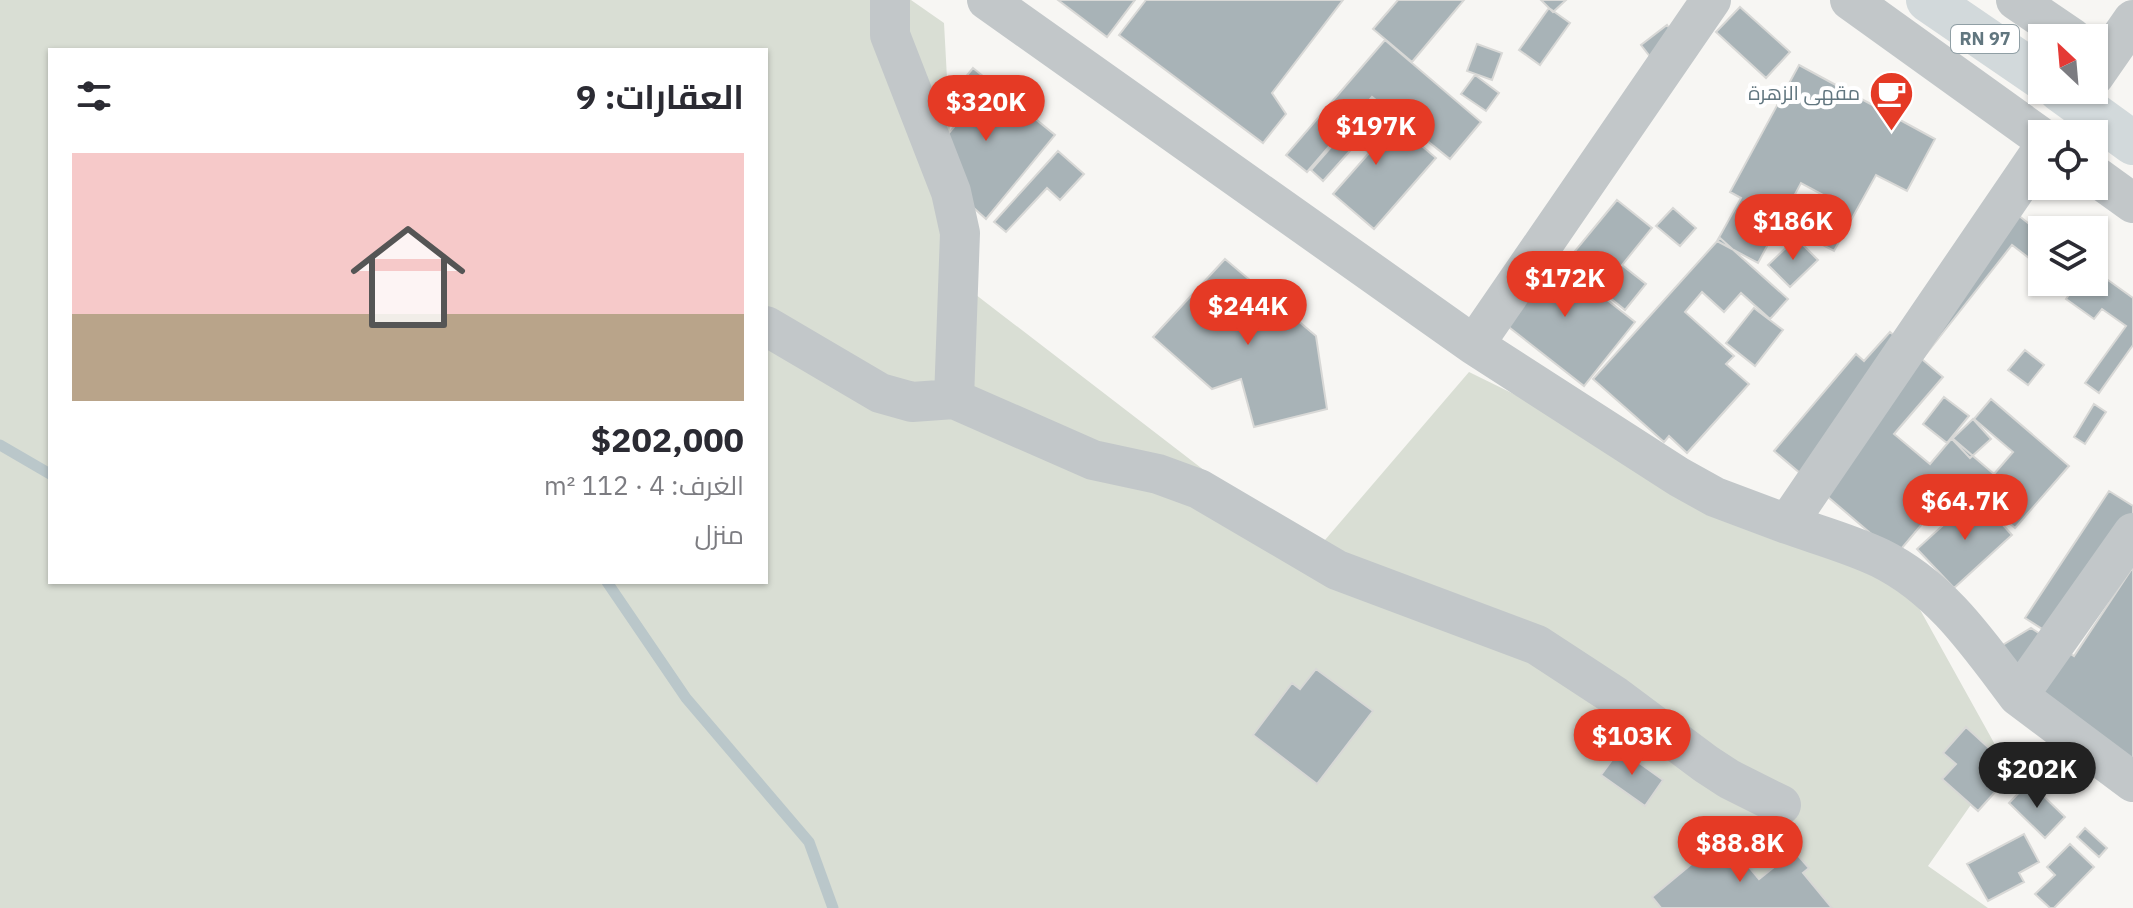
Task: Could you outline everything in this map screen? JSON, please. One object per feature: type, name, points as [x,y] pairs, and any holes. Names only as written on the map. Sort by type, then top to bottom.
[{"type":"main road","name":"RN 97","points":[[1928,0],[2028,55]]},
{"type":"main road","name":"RN 97","points":[[2099,104],[2133,143]]},
{"type":"street","points":[[890,0],[890,35],[951,192],[960,233],[954,399]]},
{"type":"street","points":[[987,0],[1474,345],[1679,477],[1715,497],[1880,558],[1920,582],[1956,615],[2018,696],[2133,782]]},
{"type":"street","points":[[1474,345],[1711,0]]},
{"type":"street","points":[[1850,0],[2028,128]]},
{"type":"street","points":[[2016,0],[2051,24]]},
{"type":"street","points":[[2108,52],[2133,20]]},
{"type":"street","points":[[1787,524],[2028,171]]},
{"type":"street","points":[[2108,185],[2133,203]]},
{"type":"street","points":[[768,327],[880,393],[912,402],[954,399],[1093,460],[1158,474],[1199,489],[1337,570],[1537,645],[1615,696],[1706,764],[1781,805]]},
{"type":"street","points":[[2018,696],[2133,533]]},
{"type":"shaded area","points":[[0,0],[911,0],[944,23],[958,281],[1313,554],[1469,372],[1908,588],[2003,759],[1928,866],[1988,908],[0,908]]},
{"type":"building","points":[[1058,0],[1135,0],[1107,37]]},
{"type":"building","points":[[1146,0],[1343,0],[1272,93],[1286,114],[1263,143],[1119,35]]},
{"type":"building","points":[[1398,0],[1464,0],[1412,62],[1373,29]]},
{"type":"building","points":[[1541,0],[1566,0],[1553,12]]},
{"type":"building","points":[[1740,7],[1790,52],[1766,78],[1716,32]]},
{"type":"building","points":[[1549,8],[1570,23],[1540,65],[1519,50]]},
{"type":"building","points":[[1667,25],[1678,40],[1652,59],[1641,45]]},
{"type":"building","points":[[1385,40],[1481,122],[1450,159],[1372,97],[1307,172],[1286,155]]},
{"type":"building","points":[[1477,44],[1502,53],[1492,80],[1467,71]]},
{"type":"building","points":[[1799,65],[1935,139],[1907,191],[1876,175],[1834,251],[1802,234],[1823,195],[1801,183],[1758,263],[1717,241],[1741,198],[1730,192]]},
{"type":"building","points":[[973,68],[1055,135],[986,219],[924,163],[954,127],[936,113]]},
{"type":"building","points":[[1475,75],[1499,93],[1486,111],[1461,94]]},
{"type":"building","points":[[1381,111],[1436,158],[1374,229],[1333,194],[1369,153],[1357,143],[1323,181],[1311,170],[1359,115],[1370,124]]},
{"type":"building","points":[[1058,151],[1084,174],[1060,200],[1047,188],[1006,232],[994,222]]},
{"type":"building","points":[[1617,200],[1652,228],[1622,265],[1646,284],[1625,310],[1566,262]]},
{"type":"building","points":[[1999,200],[2028,223],[2028,257],[2012,245],[1923,358]]},
{"type":"building","points":[[1673,208],[1696,228],[1680,246],[1656,226]]},
{"type":"building","points":[[1720,238],[1788,299],[1770,319],[1741,293],[1724,312],[1702,292],[1685,312],[1734,356],[1726,364],[1749,384],[1687,453],[1669,436],[1664,442],[1593,379]]},
{"type":"building","points":[[1796,238],[1818,260],[1790,287],[1768,265]]},
{"type":"building","points":[[1547,252],[1635,322],[1584,386],[1496,317]]},
{"type":"building","points":[[1225,259],[1316,336],[1327,409],[1254,427],[1241,379],[1212,389],[1153,337]]},
{"type":"building","points":[[2108,280],[2133,298],[2133,345],[2099,393],[2085,383],[2126,326],[2102,309],[2094,319],[2066,299],[2068,296],[2108,296]]},
{"type":"building","points":[[1754,308],[1783,330],[1755,366],[1726,343]]},
{"type":"building","points":[[1890,332],[1943,377],[1894,434],[1930,464],[1952,438],[1994,474],[2013,452],[1974,419],[1991,399],[2069,466],[2015,528],[1959,480],[1896,555],[1774,451],[1856,354],[1864,361]]},
{"type":"building","points":[[2025,350],[2044,365],[2028,385],[2008,370]]},
{"type":"building","points":[[1944,397],[1969,416],[1947,443],[1923,424]]},
{"type":"building","points":[[2094,404],[2106,412],[2085,444],[2074,437]]},
{"type":"building","points":[[1973,419],[1991,439],[1970,458],[1952,439]]},
{"type":"building","points":[[2109,491],[2133,506],[2133,538],[2061,641],[2025,618]]},
{"type":"building","points":[[1976,495],[2012,535],[1954,588],[1917,549]]},
{"type":"building","points":[[2133,567],[2133,763],[1976,661],[2031,628],[2074,656]]},
{"type":"building","points":[[1316,669],[1373,711],[1317,784],[1253,735],[1292,683],[1300,689]]},
{"type":"building","points":[[1966,727],[2014,771],[1978,811],[1942,779],[1956,764],[1943,753]]},
{"type":"building","points":[[1620,749],[1663,780],[1645,806],[1601,775]]},
{"type":"building","points":[[2029,782],[2065,817],[2045,838],[2009,803]]},
{"type":"building","points":[[2085,828],[2107,848],[2099,857],[2077,837]]},
{"type":"building","points":[[2024,834],[2039,862],[2019,873],[2024,882],[1988,901],[1967,864]]},
{"type":"building","points":[[1724,837],[1759,879],[1794,851],[1809,868],[1803,873],[1832,908],[1661,908],[1652,897]]},
{"type":"building","points":[[2070,844],[2094,867],[2054,908],[2050,908],[2035,894],[2055,875],[2047,867]]},
{"type":"waterway","points":[[0,445],[48,473]]},
{"type":"waterway","points":[[608,584],[686,698],[809,842],[833,908]]},
{"type":"place","name":"مقهى الزهرة","points":[[1891,132]]}]
